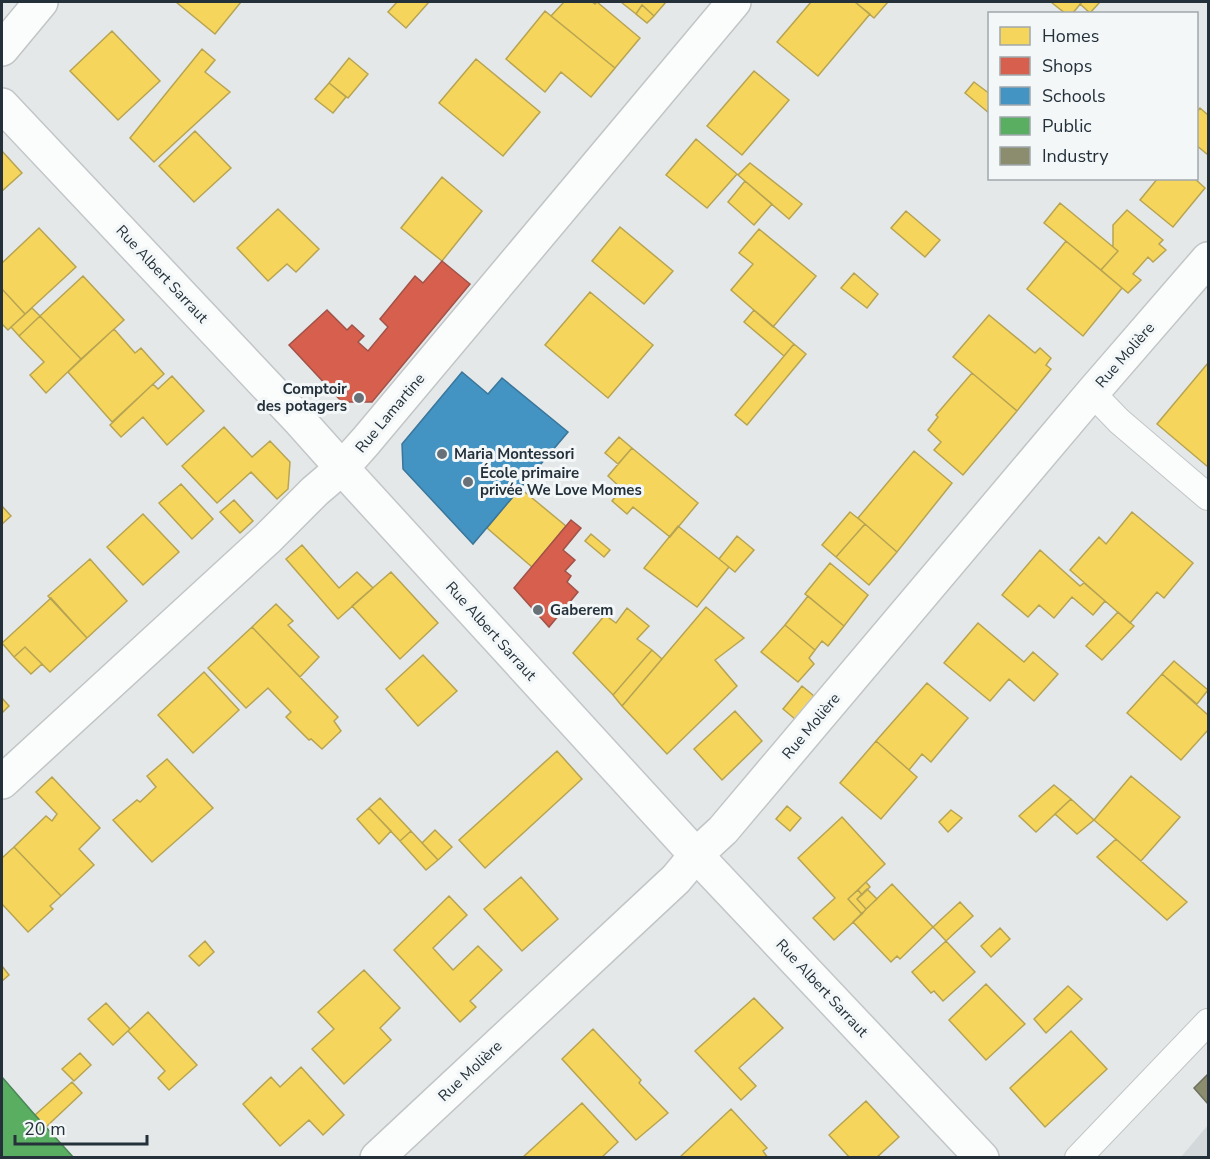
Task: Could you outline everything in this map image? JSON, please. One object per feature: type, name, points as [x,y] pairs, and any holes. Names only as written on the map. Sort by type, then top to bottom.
[{"type":"street","points":[[2,48],[41,2]]},
{"type":"street","name":"Rue Lamartine","points":[[2,782],[342,468],[734,2]]},
{"type":"street","name":"Rue Albert Sarraut","points":[[2,105],[292,413],[696,855],[982,1158]]},
{"type":"street","name":"Rue Molière","points":[[376,1158],[676,879],[696,855],[723,830],[1092,393],[1209,259]]},
{"type":"lane","points":[[1092,393],[1119,421],[1209,497]]},
{"type":"lane","points":[[1078,1158],[1209,1022]]},
{"type":"shaded area","points":[[1208,1125],[1208,1157],[1181,1157]]},
{"type":"building: Homes","points":[[176,2],[241,2],[215,34]]},
{"type":"building: Homes","points":[[397,2],[429,2],[406,28],[388,12]]},
{"type":"building: Homes","points":[[564,2],[592,2],[595,4],[597,2],[640,38],[615,68],[551,16]]},
{"type":"building: Homes","points":[[621,2],[666,2],[654,16],[642,5],[636,14]]},
{"type":"building: Homes","points":[[811,2],[855,2],[870,14],[818,76],[777,42]]},
{"type":"building: Homes","points":[[855,2],[888,2],[874,18]]},
{"type":"building: Homes","points":[[1051,2],[1082,2],[1074,12],[1064,12]]},
{"type":"building: Homes","points":[[1082,2],[1100,2],[1091,12],[1080,4]]},
{"type":"building: Homes","points":[[642,5],[654,16],[647,23],[636,14]]},
{"type":"building: Homes","points":[[545,11],[615,68],[591,97],[561,72],[545,92],[506,59]]},
{"type":"building: Homes","points":[[112,31],[160,81],[118,120],[70,71]]},
{"type":"building: Homes","points":[[202,49],[215,60],[205,72],[230,92],[154,162],[130,138]]},
{"type":"building: Homes","points":[[349,58],[368,74],[348,98],[329,83]]},
{"type":"building: Homes","points":[[476,59],[540,112],[503,156],[439,103]]},
{"type":"building: Homes","points":[[754,71],[789,100],[742,155],[707,126]]},
{"type":"building: Homes","points":[[974,82],[988,92],[988,112],[965,93]]},
{"type":"building: Homes","points":[[329,83],[346,97],[333,113],[315,99]]},
{"type":"building: Homes","points":[[1200,108],[1208,115],[1208,155],[1198,147],[1198,110]]},
{"type":"building: Homes","points":[[195,131],[231,168],[194,202],[159,166]]},
{"type":"building: Homes","points":[[696,139],[737,174],[707,208],[666,175]]},
{"type":"building: Homes","points":[[2,151],[22,173],[2,191]]},
{"type":"building: Homes","points":[[750,163],[802,204],[789,219],[738,175]]},
{"type":"building: Homes","points":[[442,177],[482,211],[442,261],[401,228]]},
{"type":"building: Homes","points":[[1156,180],[1196,180],[1205,188],[1173,227],[1140,200]]},
{"type":"building: Homes","points":[[745,181],[772,204],[754,225],[728,202]]},
{"type":"building: Homes","points":[[1060,203],[1118,251],[1101,270],[1044,223]]},
{"type":"building: Homes","points":[[278,209],[319,249],[296,272],[287,264],[268,281],[237,248]]},
{"type":"building: Homes","points":[[1127,210],[1163,240],[1159,244],[1166,250],[1153,262],[1148,257],[1133,274],[1141,280],[1128,293],[1101,270],[1118,251],[1113,247],[1113,225]]},
{"type":"building: Homes","points":[[906,211],[940,240],[925,257],[891,228]]},
{"type":"building: Homes","points":[[620,227],[673,271],[644,304],[592,261]]},
{"type":"building: Homes","points":[[39,228],[76,267],[25,314],[2,289],[2,263]]},
{"type":"building: Homes","points":[[759,229],[816,276],[773,327],[731,290],[753,264],[739,253]]},
{"type":"building: Homes","points":[[1066,241],[1122,288],[1083,336],[1027,289]]},
{"type":"building: Homes","points":[[854,273],[878,294],[867,308],[841,288]]},
{"type":"building: Homes","points":[[83,276],[124,320],[81,359],[40,316]]},
{"type":"building: Homes","points":[[2,289],[25,314],[8,330],[2,324]]},
{"type":"building: Homes","points":[[590,292],[653,345],[608,398],[545,345]]},
{"type":"building: Homes","points":[[32,308],[40,316],[19,336],[11,327]]},
{"type":"building: Homes","points":[[754,310],[794,344],[784,356],[744,322]]},
{"type":"building: Homes","points":[[989,315],[1035,353],[1040,348],[1051,358],[1046,365],[1051,369],[1017,411],[953,357]]},
{"type":"building: Homes","points":[[40,316],[81,359],[46,393],[30,375],[44,362],[19,336]]},
{"type":"building: Homes","points":[[114,329],[135,353],[141,348],[164,374],[112,422],[68,372]]},
{"type":"building: Homes","points":[[794,344],[806,354],[747,425],[735,415]]},
{"type":"building: Homes","points":[[1208,363],[1208,467],[1157,424]]},
{"type":"building: Homes","points":[[972,373],[1017,411],[963,475],[934,450],[941,442],[928,430],[938,417],[936,415]]},
{"type":"building: Homes","points":[[172,376],[204,411],[167,445],[143,417],[121,437],[110,425],[153,384],[158,389]]},
{"type":"building: Homes","points":[[224,427],[252,457],[270,441],[290,462],[288,489],[277,499],[251,472],[217,503],[182,466]]},
{"type":"building: Homes","points":[[619,437],[632,448],[618,464],[605,453]]},
{"type":"building: Homes","points":[[632,448],[698,503],[670,537],[633,507],[627,514],[612,501],[622,489],[608,476]]},
{"type":"building: Homes","points":[[914,451],[952,483],[897,552],[858,518]]},
{"type":"building: Homes","points":[[181,484],[213,519],[192,539],[159,503]]},
{"type":"building: Homes","points":[[520,488],[566,526],[532,567],[487,528]]},
{"type":"building: Homes","points":[[234,500],[253,521],[240,533],[220,512]]},
{"type":"building: Homes","points":[[2,506],[11,516],[2,524]]},
{"type":"building: Homes","points":[[850,512],[865,524],[836,557],[822,545]]},
{"type":"building: Homes","points":[[1132,512],[1193,563],[1164,598],[1157,592],[1130,623],[1070,570],[1099,537],[1106,544]]},
{"type":"building: Homes","points":[[143,514],[179,552],[143,585],[107,547]]},
{"type":"building: Homes","points":[[865,524],[897,552],[869,585],[836,557]]},
{"type":"building: Homes","points":[[678,526],[729,567],[697,607],[644,568]]},
{"type":"building: Homes","points":[[591,534],[610,550],[604,557],[585,541]]},
{"type":"building: Homes","points":[[737,536],[754,550],[735,572],[719,559]]},
{"type":"building: Homes","points":[[302,545],[339,588],[357,572],[373,588],[338,619],[286,559]]},
{"type":"building: Homes","points":[[1040,550],[1080,586],[1084,583],[1105,601],[1093,615],[1072,597],[1054,618],[1039,605],[1028,617],[1002,595]]},
{"type":"building: Homes","points":[[90,559],[127,601],[87,638],[48,596]]},
{"type":"building: Homes","points":[[830,563],[868,595],[844,626],[805,594]]},
{"type":"building: Homes","points":[[391,572],[438,623],[400,659],[352,606]]},
{"type":"building: Homes","points":[[808,596],[844,626],[828,646],[822,641],[815,650],[785,625]]},
{"type":"building: Homes","points":[[51,598],[87,638],[50,672],[25,647],[14,657],[2,643]]},
{"type":"building: Homes","points":[[276,604],[293,621],[288,625],[319,657],[300,677],[252,627]]},
{"type":"building: Homes","points":[[706,607],[744,638],[715,660],[737,686],[667,754],[622,706]]},
{"type":"building: Homes","points":[[627,608],[649,626],[637,639],[652,650],[613,695],[573,653],[605,615],[616,623]]},
{"type":"building: Homes","points":[[1118,612],[1134,626],[1102,660],[1086,646]]},
{"type":"building: Homes","points":[[978,623],[1024,662],[1033,652],[1058,674],[1034,701],[1009,679],[990,701],[944,663]]},
{"type":"building: Homes","points":[[785,625],[815,650],[809,658],[814,664],[798,682],[761,652]]},
{"type":"building: Homes","points":[[252,627],[338,717],[334,721],[341,731],[322,749],[311,739],[309,740],[286,717],[291,712],[268,688],[246,708],[208,668]]},
{"type":"building: Homes","points":[[25,647],[42,664],[31,674],[14,657]]},
{"type":"building: Homes","points":[[652,650],[662,659],[622,706],[613,695]]},
{"type":"building: Homes","points":[[423,655],[457,691],[418,726],[386,689]]},
{"type":"building: Homes","points":[[1174,661],[1208,690],[1197,704],[1162,674]]},
{"type":"building: Homes","points":[[204,672],[239,710],[193,753],[158,715]]},
{"type":"building: Homes","points":[[1162,674],[1208,715],[1208,730],[1181,760],[1127,713]]},
{"type":"building: Homes","points":[[927,683],[968,718],[931,762],[922,754],[909,770],[876,741]]},
{"type":"building: Homes","points":[[802,686],[814,696],[795,719],[783,709]]},
{"type":"building: Homes","points":[[2,698],[9,706],[2,713]]},
{"type":"building: Homes","points":[[735,711],[762,741],[722,780],[694,749]]},
{"type":"building: Homes","points":[[876,741],[917,777],[881,819],[840,783]]},
{"type":"building: Homes","points":[[557,751],[582,779],[485,868],[459,840]]},
{"type":"building: Homes","points":[[167,759],[213,808],[152,862],[113,820],[137,800],[140,802],[156,787],[147,776]]},
{"type":"building: Homes","points":[[1131,776],[1180,817],[1141,861],[1094,820]]},
{"type":"building: Homes","points":[[52,777],[100,828],[79,849],[94,865],[61,896],[14,847],[46,816],[52,821],[57,814],[36,792]]},
{"type":"building: Homes","points":[[1054,785],[1071,799],[1036,832],[1019,816]]},
{"type":"building: Homes","points":[[380,798],[411,831],[400,841],[369,808]]},
{"type":"building: Homes","points":[[1071,799],[1094,820],[1077,834],[1055,814]]},
{"type":"building: Homes","points":[[787,806],[801,818],[790,831],[776,819]]},
{"type":"building: Homes","points":[[369,808],[391,831],[379,844],[357,819]]},
{"type":"building: Homes","points":[[951,810],[962,818],[948,832],[939,822]]},
{"type":"building: Homes","points":[[842,817],[885,864],[848,899],[862,914],[834,940],[813,918],[835,898],[798,858]]},
{"type":"building: Homes","points":[[435,830],[452,847],[438,860],[422,843]]},
{"type":"building: Homes","points":[[411,831],[438,860],[426,870],[400,841]]},
{"type":"building: Homes","points":[[1116,839],[1187,902],[1167,920],[1097,857]]},
{"type":"building: Homes","points":[[14,847],[61,896],[50,906],[53,909],[28,932],[2,904],[2,858]]},
{"type":"building: Homes","points":[[521,877],[558,919],[522,951],[484,909]]},
{"type":"building: Homes","points":[[866,882],[870,887],[862,895],[858,890]]},
{"type":"building: Homes","points":[[892,884],[933,927],[900,959],[897,956],[891,962],[853,922]]},
{"type":"building: Homes","points":[[867,889],[877,899],[866,909],[857,899]]},
{"type":"building: Homes","points":[[858,890],[862,895],[857,899],[866,909],[862,914],[848,899]]},
{"type":"building: Homes","points":[[449,896],[467,915],[433,948],[453,970],[478,946],[502,970],[470,1001],[476,1007],[460,1022],[394,950]]},
{"type":"building: Homes","points":[[960,902],[973,916],[946,941],[933,927]]},
{"type":"building: Homes","points":[[1000,928],[1010,939],[991,957],[981,946]]},
{"type":"building: Homes","points":[[205,941],[214,952],[199,966],[189,956]]},
{"type":"building: Homes","points":[[946,941],[975,972],[943,1001],[934,991],[931,993],[912,972]]},
{"type":"building: Homes","points":[[2,966],[9,975],[2,981]]},
{"type":"building: Homes","points":[[364,970],[400,1008],[380,1028],[391,1040],[344,1084],[312,1049],[334,1029],[318,1012]]},
{"type":"building: Homes","points":[[986,984],[1025,1024],[986,1060],[949,1020]]},
{"type":"building: Homes","points":[[1068,986],[1082,999],[1046,1033],[1034,1019]]},
{"type":"building: Homes","points":[[754,998],[783,1028],[739,1068],[756,1086],[741,1100],[695,1051]]},
{"type":"building: Homes","points":[[106,1003],[130,1029],[113,1045],[88,1019]]},
{"type":"building: Homes","points":[[148,1012],[197,1065],[169,1090],[158,1078],[165,1071],[128,1031]]},
{"type":"building: Homes","points":[[593,1029],[641,1080],[639,1083],[668,1113],[636,1140],[562,1059]]},
{"type":"building: Homes","points":[[1071,1031],[1107,1069],[1045,1127],[1010,1088]]},
{"type":"building: Homes","points":[[80,1053],[91,1065],[74,1081],[62,1069]]},
{"type":"building: Homes","points":[[301,1067],[344,1115],[323,1135],[309,1120],[280,1146],[243,1104],[271,1077],[280,1087]]},
{"type":"building: Homes","points":[[72,1082],[82,1093],[46,1127],[35,1115]]},
{"type":"building: Homes","points":[[866,1101],[899,1137],[876,1158],[850,1158],[829,1135]]},
{"type":"building: Homes","points":[[582,1103],[618,1142],[601,1158],[522,1158]]},
{"type":"building: Homes","points":[[731,1109],[767,1148],[763,1151],[768,1158],[679,1158]]},
{"type":"building: Shops","points":[[442,261],[470,284],[372,402],[342,402],[289,345],[327,310],[347,330],[352,325],[364,336],[358,342],[368,351],[388,327],[380,319],[415,276],[423,283]]},
{"type":"building: Shops","points":[[571,520],[581,528],[563,550],[575,560],[565,571],[571,576],[567,582],[578,592],[549,627],[514,588]]},
{"type":"building: Schools","points":[[462,372],[488,394],[502,378],[568,432],[473,544],[403,469],[402,444]]},
{"type":"building: Public","points":[[2,1077],[35,1115],[74,1158],[2,1158]]},
{"type":"building: Industry","points":[[1208,1074],[1208,1104],[1194,1088]]},
{"type":"place","name":"Comptoir des potagers","points":[[359,398]]},
{"type":"place","name":"Maria Montessori","points":[[442,454]]},
{"type":"place","name":"École primaire privée We Love Momes","points":[[468,482]]},
{"type":"place","name":"Gaberem","points":[[538,610]]}]
